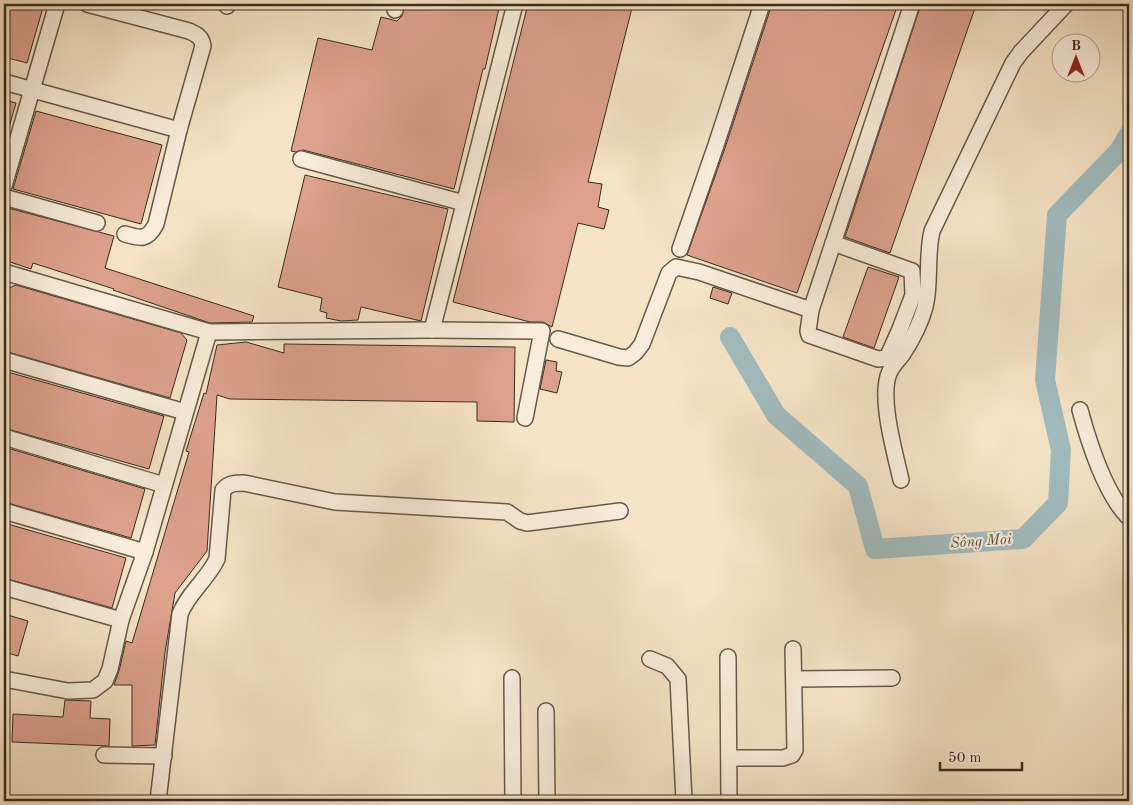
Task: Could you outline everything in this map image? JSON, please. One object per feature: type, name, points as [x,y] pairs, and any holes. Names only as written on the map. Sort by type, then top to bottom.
[{"type":"street","points":[[4,186],[57,4]]},
{"type":"street","points":[[87,4],[189,31],[200,38],[202,46],[156,224],[152,232],[146,237],[138,238],[125,234]]},
{"type":"street","points":[[432,330],[515,4]]},
{"type":"street","points":[[680,249],[762,4]]},
{"type":"street","points":[[833,243],[912,271],[913,295],[886,358],[878,358],[809,335],[808,330],[811,310],[833,243],[912,4]]},
{"type":"street","points":[[900,480],[886,409],[887,382],[890,371],[908,346],[920,322],[926,304],[929,246],[932,232],[1013,63],[1020,52],[1066,4]]},
{"type":"street","points":[[4,82],[179,130]]},
{"type":"street","points":[[301,159],[464,203]]},
{"type":"street","points":[[4,197],[97,223]]},
{"type":"street","points":[[558,339],[628,358],[642,344],[669,273],[676,268],[700,272],[811,310]]},
{"type":"street","points":[[4,272],[209,332],[432,330],[542,332],[525,418]]},
{"type":"street","points":[[4,679],[68,691],[93,690],[105,681],[110,669],[121,620],[144,552],[209,332]]},
{"type":"street","points":[[4,360],[185,412]]},
{"type":"street","points":[[1080,410],[1087,435],[1110,492],[1129,518]]},
{"type":"street","points":[[4,437],[164,485]]},
{"type":"street","points":[[158,801],[180,614],[185,601],[214,566],[217,559],[224,490],[227,485],[244,483],[335,502],[506,512],[527,523],[620,510]]},
{"type":"street","points":[[4,511],[144,552]]},
{"type":"street","points":[[4,587],[121,620]]},
{"type":"street","points":[[729,758],[783,758],[792,755],[795,750],[793,649]]},
{"type":"street","points":[[728,657],[729,801]]},
{"type":"street","points":[[650,659],[667,666],[678,679],[684,801]]},
{"type":"street","points":[[512,678],[513,801]]},
{"type":"street","points":[[794,679],[892,678]]},
{"type":"street","points":[[546,711],[547,801]]},
{"type":"street","points":[[104,755],[164,756]]},
{"type":"building","points":[[10,4],[44,4],[27,63],[4,57],[4,27]]},
{"type":"building","points":[[405,4],[500,4],[454,189],[303,150],[291,151],[318,38],[372,50],[381,17],[397,21],[402,16]]},
{"type":"building","points":[[528,4],[633,4],[588,182],[602,184],[598,207],[609,210],[604,229],[578,223],[552,327],[543,322],[530,322],[453,302]]},
{"type":"building","points":[[772,4],[898,4],[797,293],[687,255],[725,148]]},
{"type":"building","points":[[921,4],[963,4],[975,8],[890,253],[845,237]]},
{"type":"building","points":[[4,100],[16,103],[6,138],[4,138]]},
{"type":"building","points":[[36,111],[162,145],[141,224],[13,189]]},
{"type":"building","points":[[305,175],[448,209],[421,321],[361,307],[358,320],[341,321],[326,318],[327,313],[320,311],[322,298],[278,287]]},
{"type":"building","points":[[8,208],[114,236],[105,268],[254,316],[252,322],[210,323],[33,263],[31,269],[4,260],[4,222]]},
{"type":"building","points":[[868,267],[899,277],[874,348],[843,337]]},
{"type":"building","points":[[16,285],[181,333],[187,340],[170,398],[4,351],[4,302],[7,289]]},
{"type":"building","points":[[713,287],[732,293],[728,304],[710,298]]},
{"type":"building","points":[[246,342],[284,353],[284,344],[515,347],[514,422],[477,421],[477,402],[230,399],[217,395],[207,551],[175,593],[165,652],[155,745],[132,746],[132,685],[114,685],[126,641],[132,643],[189,452],[186,451],[204,393],[206,394],[217,345]]},
{"type":"building","points":[[546,360],[557,362],[556,371],[562,372],[557,393],[540,389]]},
{"type":"building","points":[[4,371],[164,416],[149,469],[4,428]]},
{"type":"building","points":[[4,447],[145,489],[131,538],[4,502]]},
{"type":"building","points":[[4,523],[126,558],[112,608],[4,578]]},
{"type":"building","points":[[4,614],[28,621],[18,656],[4,652]]},
{"type":"building","points":[[65,700],[91,701],[90,718],[110,719],[109,746],[12,742],[13,714],[63,717]]},
{"type":"waterway","name":"Sông Moi","points":[[730,337],[776,415],[858,486],[875,549],[1023,539],[1058,503],[1061,450],[1045,380],[1057,215],[1119,151],[1129,134]]}]
